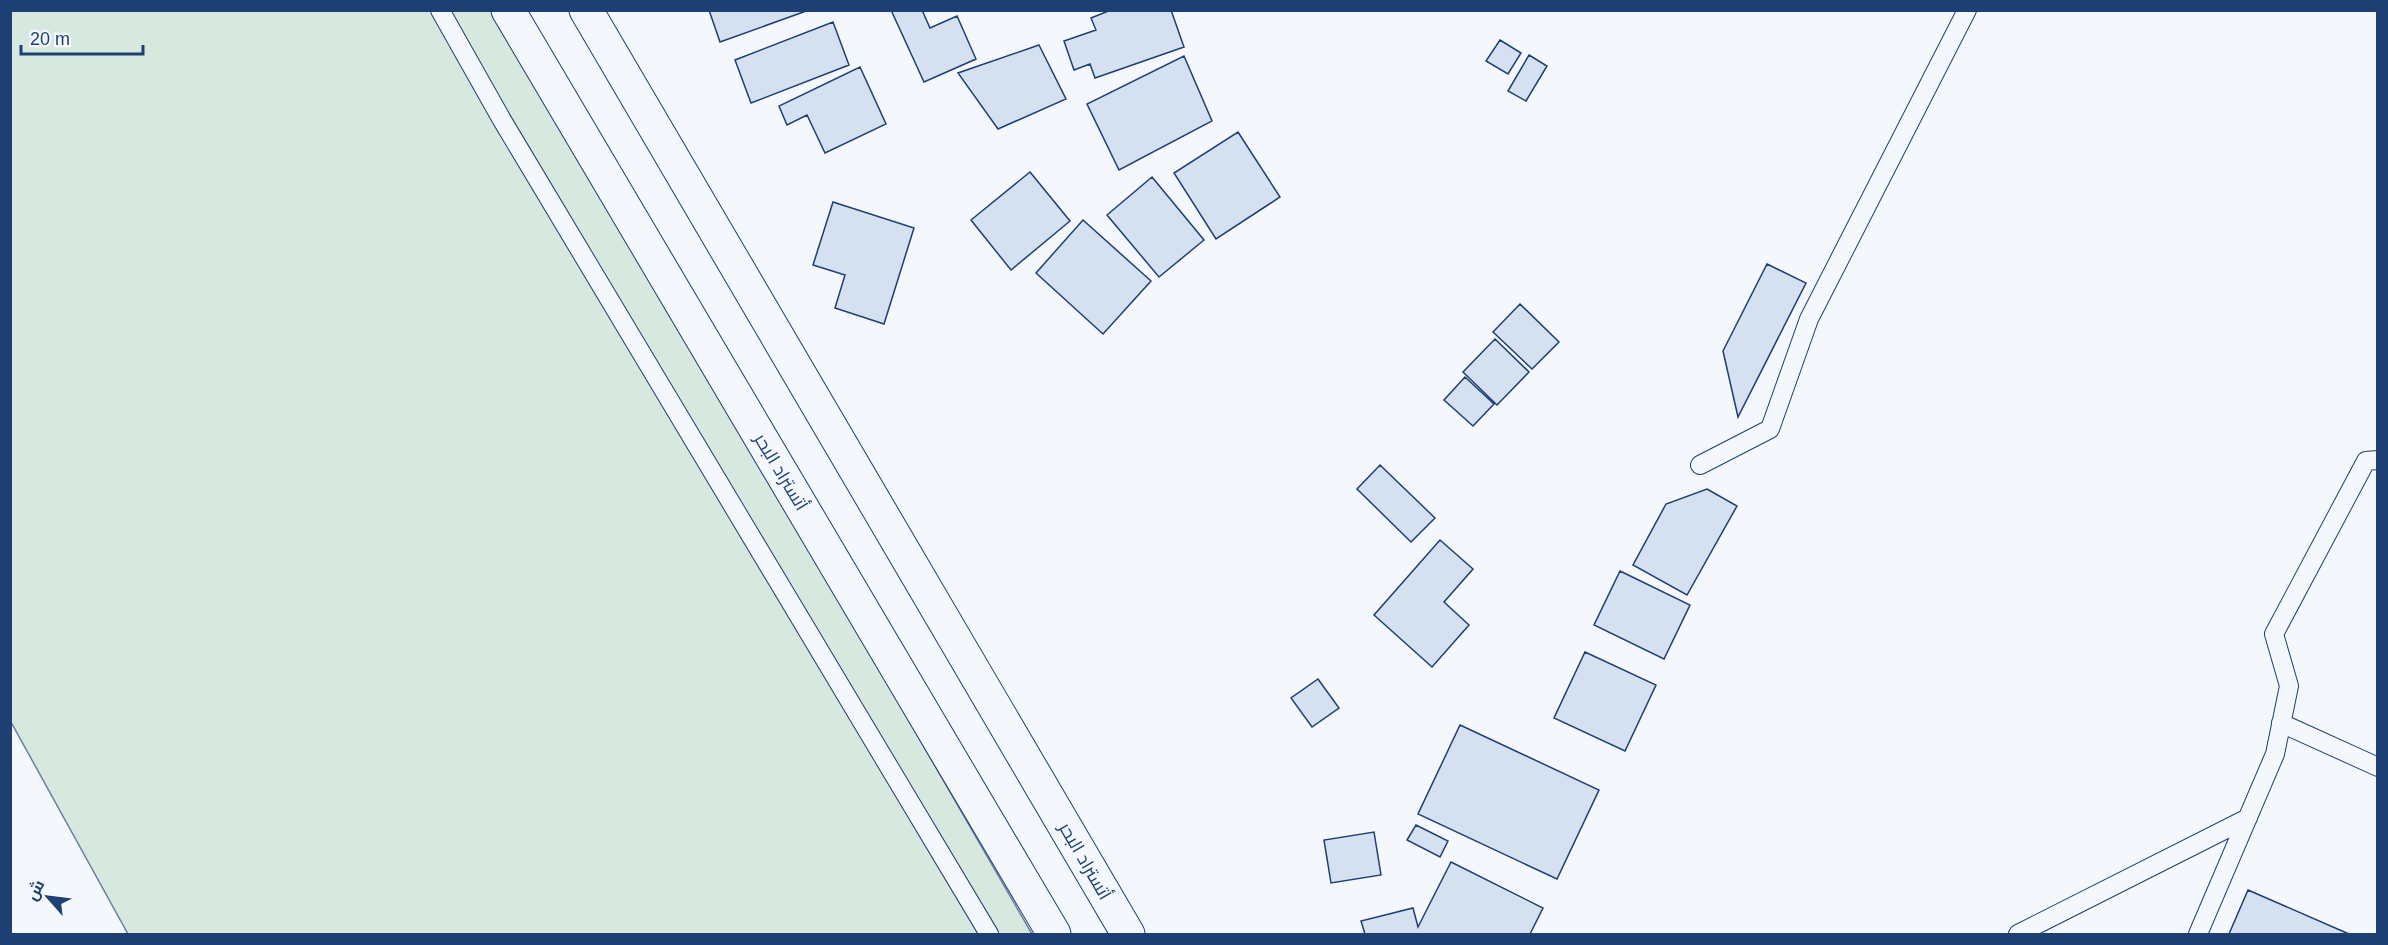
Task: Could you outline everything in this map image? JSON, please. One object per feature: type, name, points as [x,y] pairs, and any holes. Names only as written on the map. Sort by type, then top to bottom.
[{"type":"highway","name":"أتستراد البحر","points":[[508,10],[1054,934]]},
{"type":"highway","name":"أتستراد البحر","points":[[586,10],[1128,934]]},
{"type":"lane","points":[[440,10],[508,130],[989,934]]},
{"type":"lane","points":[[1700,465],[1770,429],[1809,319],[1967,10]]},
{"type":"lane","points":[[2198,934],[2275,754],[2289,686],[2274,634],[2366,461],[2378,460]]},
{"type":"lane","points":[[2281,723],[2378,767]]},
{"type":"lane","points":[[2018,934],[2248,818]]},
{"type":"shaded area","points":[[10,11],[499,11],[1032,934],[128,934],[11,722]]},
{"type":"building","points":[[709,10],[809,10],[720,42]]},
{"type":"building","points":[[891,10],[922,10],[930,28],[957,16],[976,59],[924,82]]},
{"type":"building","points":[[1111,10],[1171,10],[1184,47],[1095,78],[1090,64],[1074,70],[1064,41],[1096,30],[1091,18]]},
{"type":"building","points":[[833,22],[849,65],[751,103],[735,60]]},
{"type":"building","points":[[1500,40],[1521,53],[1508,74],[1486,61]]},
{"type":"building","points":[[1039,45],[1066,99],[998,129],[958,73]]},
{"type":"building","points":[[1529,55],[1547,66],[1526,101],[1508,91]]},
{"type":"building","points":[[1184,56],[1212,121],[1119,170],[1087,104]]},
{"type":"building","points":[[860,67],[886,124],[825,153],[807,115],[787,125],[779,106]]},
{"type":"building","points":[[1238,132],[1280,197],[1216,239],[1174,173]]},
{"type":"building","points":[[1030,172],[1070,221],[1011,270],[971,220]]},
{"type":"building","points":[[1152,177],[1204,240],[1159,277],[1107,215]]},
{"type":"building","points":[[833,202],[914,228],[884,324],[835,308],[845,275],[813,265]]},
{"type":"building","points":[[1083,220],[1151,281],[1103,334],[1036,273]]},
{"type":"building","points":[[1767,264],[1806,283],[1738,417],[1723,351]]},
{"type":"building","points":[[1520,304],[1559,342],[1532,369],[1493,332]]},
{"type":"building","points":[[1495,339],[1529,372],[1497,405],[1463,372]]},
{"type":"building","points":[[1465,377],[1494,404],[1473,426],[1444,400]]},
{"type":"building","points":[[1380,465],[1435,518],[1411,542],[1357,489]]},
{"type":"building","points":[[1707,489],[1737,506],[1687,595],[1633,565],[1666,504]]},
{"type":"building","points":[[1440,540],[1473,569],[1444,602],[1469,625],[1432,667],[1374,615]]},
{"type":"building","points":[[1620,571],[1690,605],[1664,659],[1594,625]]},
{"type":"building","points":[[1585,652],[1656,685],[1625,751],[1554,718]]},
{"type":"building","points":[[1318,679],[1339,708],[1312,727],[1291,698]]},
{"type":"building","points":[[1460,725],[1599,790],[1557,879],[1418,814]]},
{"type":"building","points":[[1416,825],[1448,841],[1440,857],[1407,840]]},
{"type":"building","points":[[1374,832],[1381,875],[1331,883],[1324,840]]},
{"type":"building","points":[[1451,862],[1543,908],[1530,934],[1365,934],[1361,921],[1413,908],[1418,927]]},
{"type":"building","points":[[2248,890],[2349,934],[2229,934]]}]
